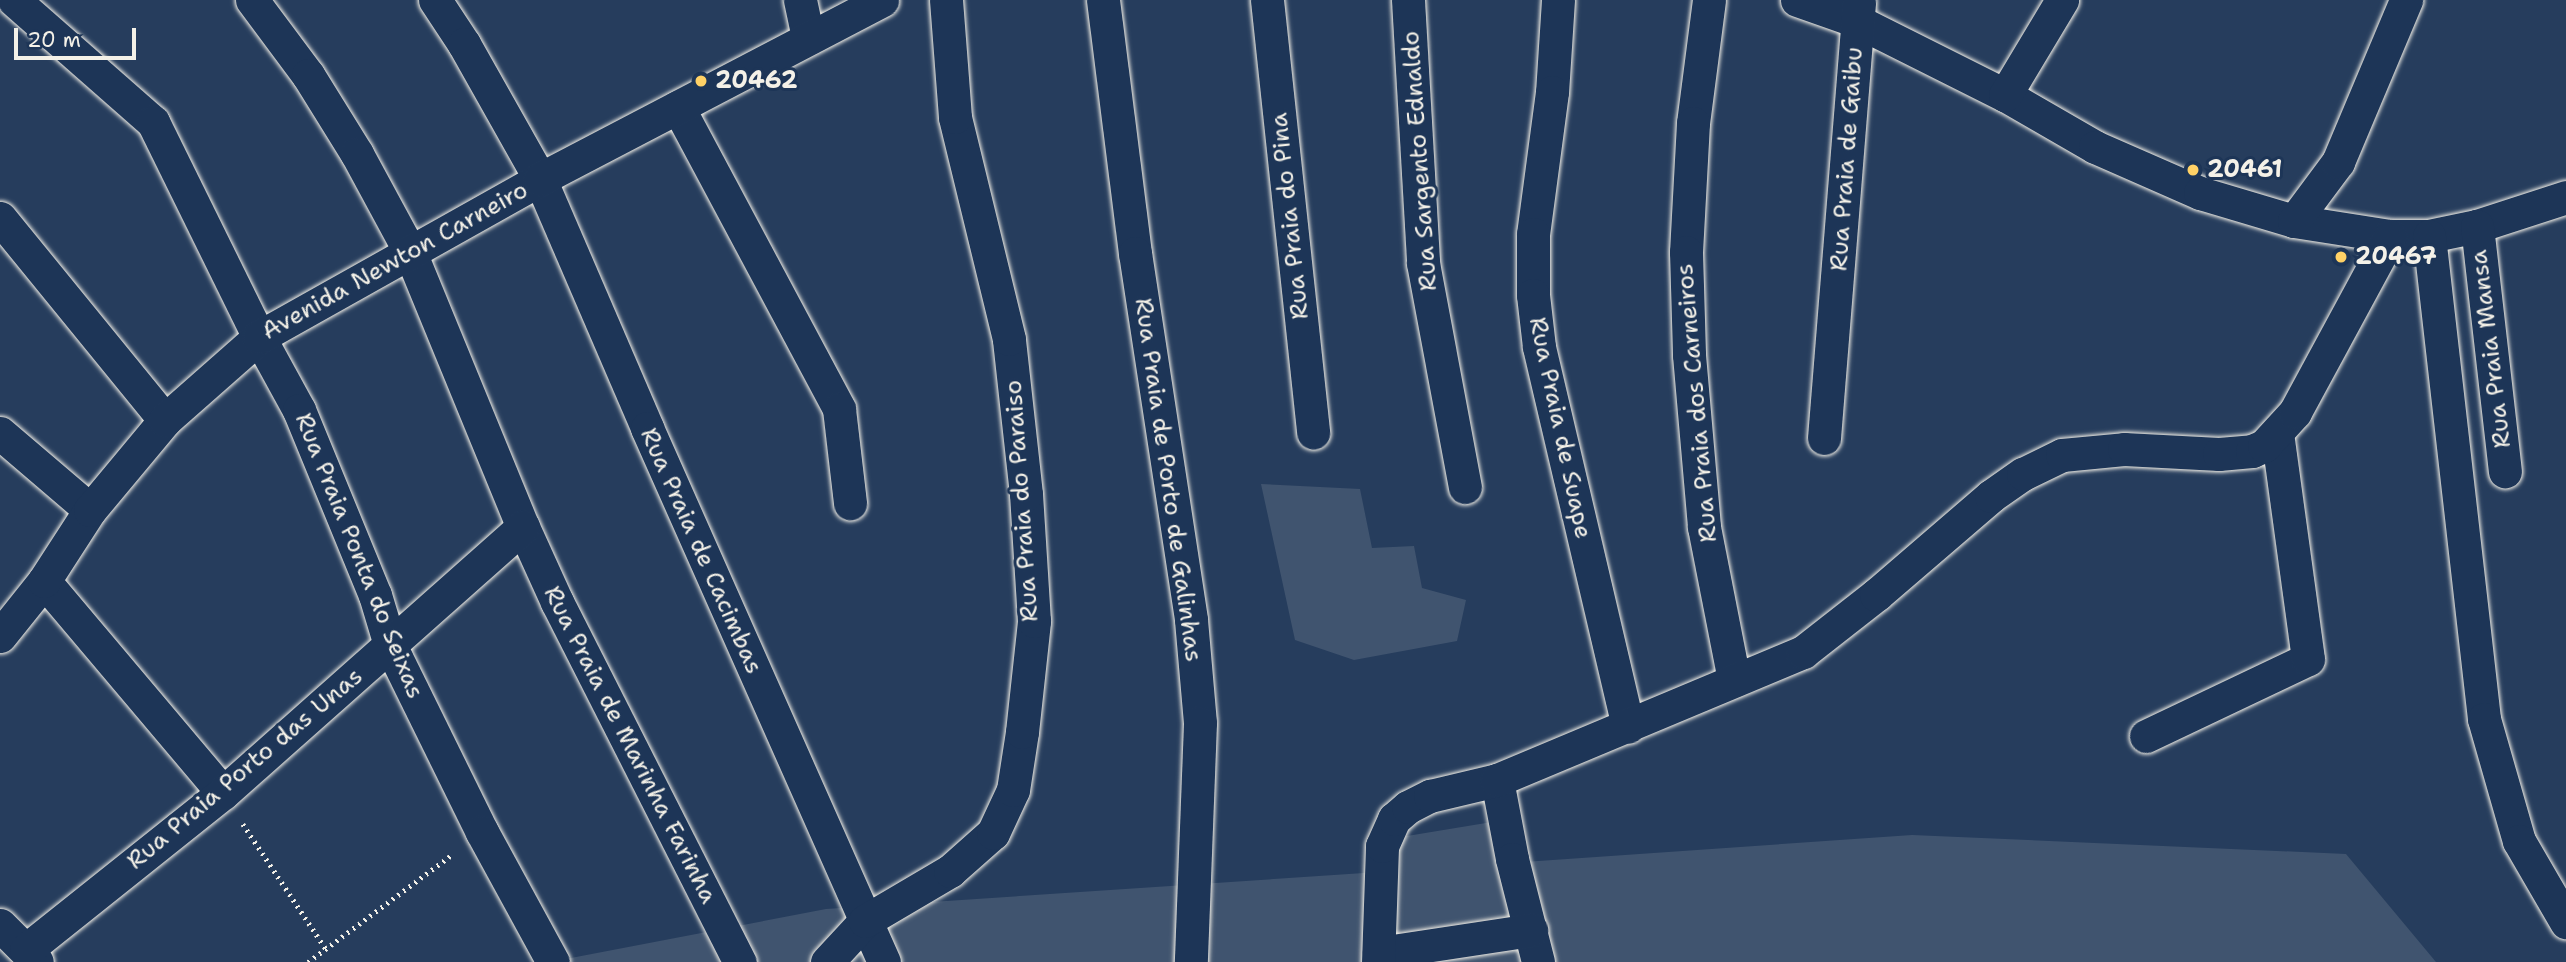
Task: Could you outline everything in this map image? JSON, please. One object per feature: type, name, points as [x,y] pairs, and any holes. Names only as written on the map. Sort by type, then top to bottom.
[{"type":"street","name":"Rua Praia Ponta do Seixas","points":[[14,0],[153,122],[259,337],[299,410],[375,595],[390,645],[482,832],[553,962]]},
{"type":"street","name":"Rua Praia de Marinha Farinha","points":[[252,0],[308,75],[357,154],[410,252],[523,527],[557,602],[740,962]]},
{"type":"street","name":"Rua Praia de Cacimbas","points":[[435,0],[464,44],[540,179],[884,962]]},
{"type":"street","points":[[800,0],[808,38]]},
{"type":"street","name":"Avenida Newton Carneiro","points":[[0,636],[44,581],[90,510],[165,420],[259,337],[540,179],[882,0]]},
{"type":"street","name":"Rua Praia do Paraiso","points":[[827,962],[866,921],[950,871],[993,833],[1013,790],[1034,621],[1026,494],[1009,339],[955,117],[946,0]]},
{"type":"street","name":"Rua Praia de Porto de Galinhas","points":[[1103,0],[1135,253],[1191,620],[1200,723],[1191,962]]},
{"type":"street","name":"Rua Praia do Pina","points":[[1267,0],[1313,433]]},
{"type":"street","name":"Rua Sargento Ednaldo","points":[[1408,0],[1423,263],[1465,487]]},
{"type":"street","name":"Rua Praia de Suape","points":[[1558,0],[1552,92],[1533,234],[1533,295],[1539,347],[1628,727]]},
{"type":"street","name":"Rua Praia dos Carneiros","points":[[1709,0],[1693,123],[1686,239],[1688,342],[1704,527],[1734,680]]},
{"type":"street","points":[[1797,0],[1858,10],[2095,147],[2200,193],[2294,220],[2390,236],[2429,236],[2477,226],[2566,197]]},
{"type":"street","points":[[2005,95],[2062,0]]},
{"type":"street","points":[[2294,220],[2338,162],[2406,0]]},
{"type":"street","name":"Rua Praia de Gaibu","points":[[1824,438],[1858,10]]},
{"type":"street","points":[[678,107],[839,410],[849,503]]},
{"type":"street","points":[[0,218],[165,420]]},
{"type":"street","name":"Rua Praia Mansa","points":[[2477,226],[2505,471]]},
{"type":"street","points":[[1531,930],[1378,958],[1382,846],[1394,819],[1430,796],[1497,780],[1803,652],[1876,595],[1991,496],[2023,474],[2062,455],[2124,449],[2219,454],[2252,451],[2277,434],[2295,412],[2390,236]]},
{"type":"street","points":[[2429,236],[2484,719],[2519,841],[2566,922]]},
{"type":"street","points":[[0,433],[90,510]]},
{"type":"street","points":[[2146,736],[2308,659],[2277,434]]},
{"type":"street","name":"Rua Praia Porto das Unas","points":[[32,956],[223,793],[523,527]]},
{"type":"street","points":[[44,581],[223,793]]},
{"type":"street","points":[[1497,780],[1512,859],[1538,962]]},
{"type":"street","points":[[0,925],[32,956]]},
{"type":"path","points":[[223,793],[326,949]]},
{"type":"path","points":[[308,962],[482,832]]},
{"type":"shaded area","points":[[1261,484],[1360,489],[1372,548],[1414,546],[1422,588],[1466,600],[1457,641],[1354,660],[1295,640]]},
{"type":"shaded area","points":[[1492,822],[1497,864],[1912,835],[2346,854],[2436,962],[550,962],[826,909],[1394,871],[1395,838]]},
{"type":"place","name":"20462","points":[[701,81]]},
{"type":"place","name":"20461","points":[[2193,170]]},
{"type":"place","name":"20467","points":[[2341,257]]}]
